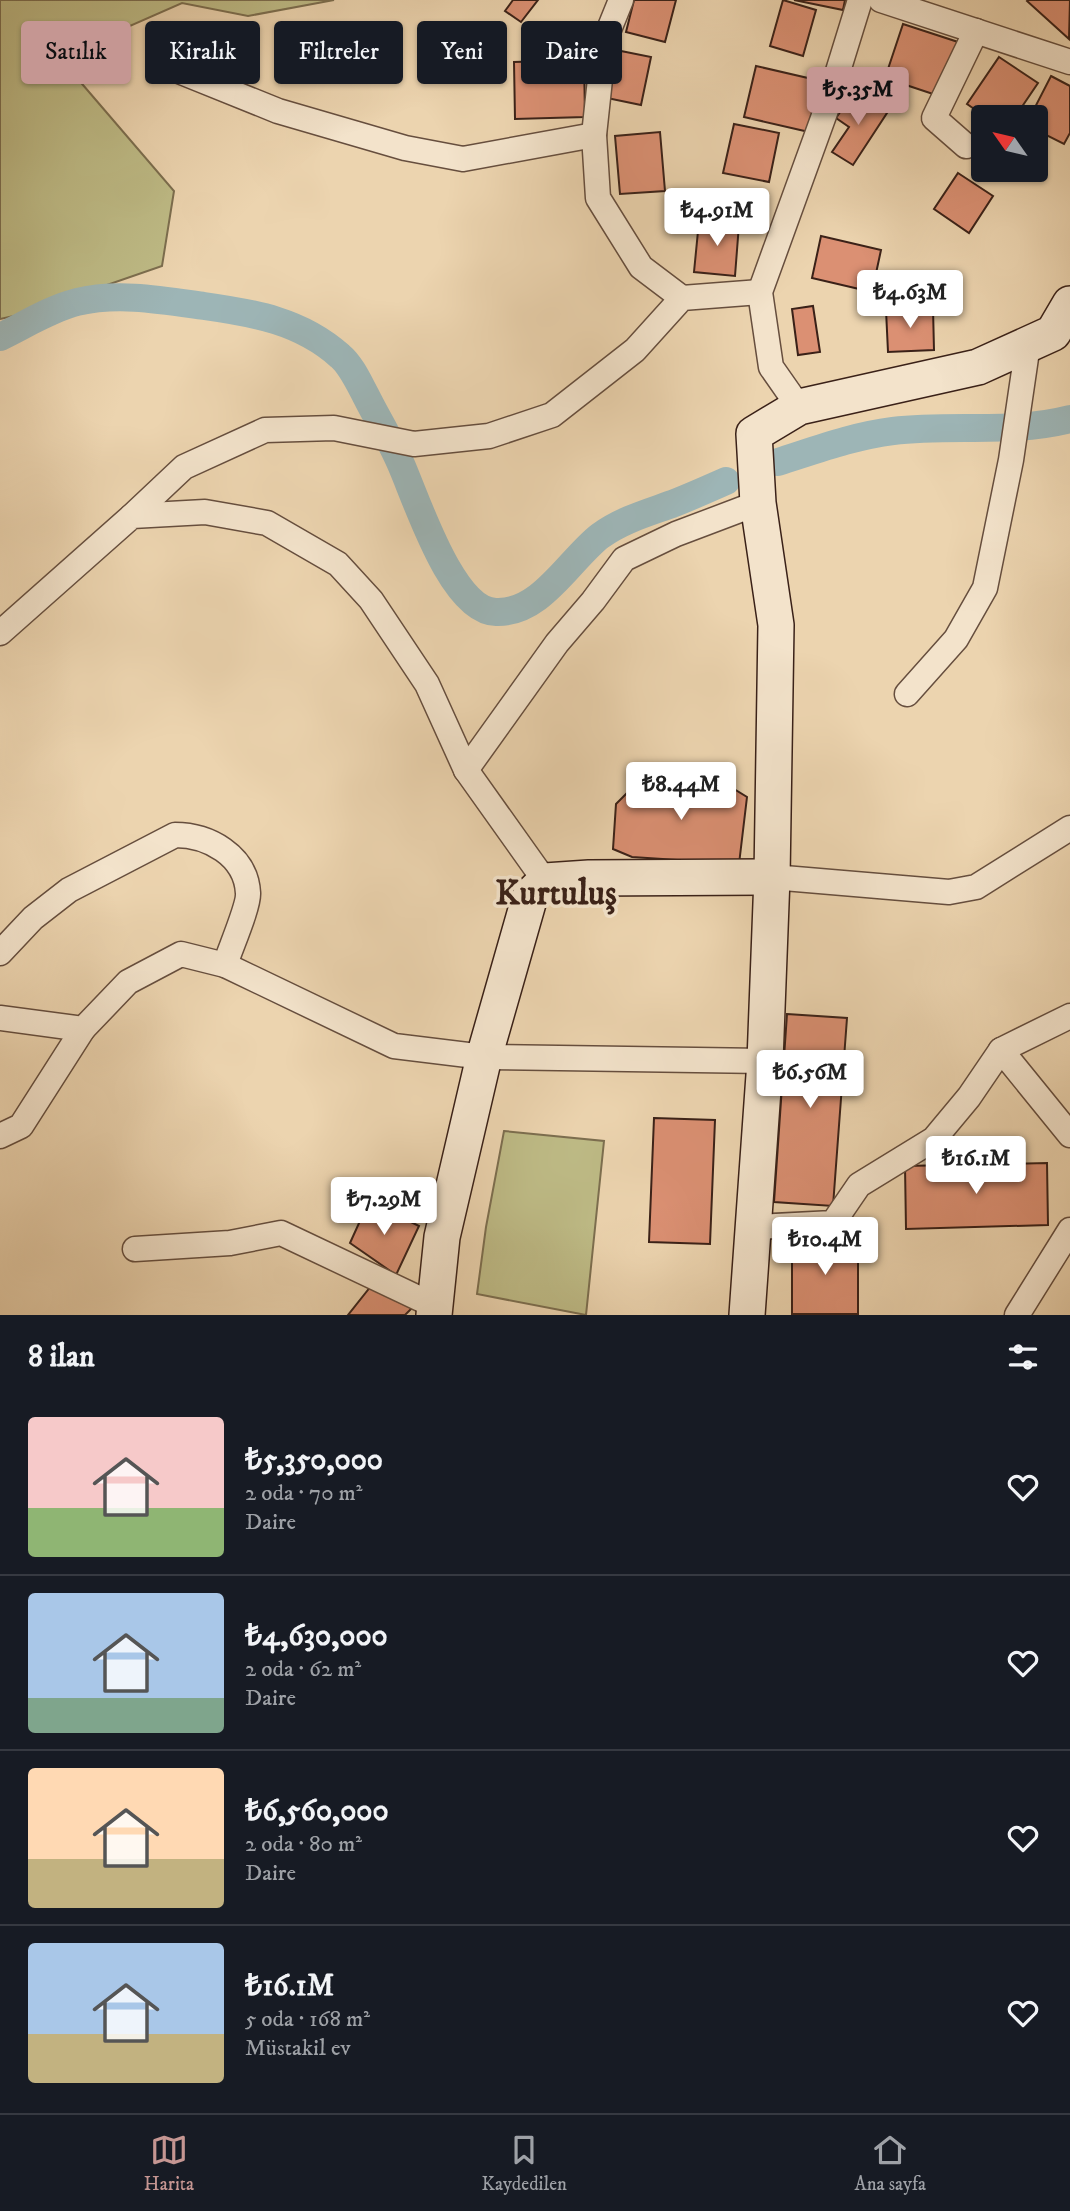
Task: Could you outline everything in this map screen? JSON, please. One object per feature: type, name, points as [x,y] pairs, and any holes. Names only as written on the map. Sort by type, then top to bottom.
[{"type":"street","points":[[621,0],[604,42],[594,135],[598,198],[640,267],[682,298],[760,292]]},
{"type":"street","points":[[799,407],[771,367],[760,292],[826,110],[860,0]]},
{"type":"street","points":[[881,0],[1070,62]]},
{"type":"street","points":[[966,146],[934,118],[976,31]]},
{"type":"street","points":[[211,84],[278,111],[405,148],[463,159],[594,135]]},
{"type":"street","points":[[0,634],[184,467],[265,430],[334,428],[414,444],[489,436],[552,415],[635,350],[682,298]]},
{"type":"street","points":[[747,1315],[765,1061],[772,877],[776,625],[758,503],[754,434],[799,407],[978,367],[1055,328]]},
{"type":"street","points":[[907,694],[956,639],[985,589],[1011,460],[1019,402],[1055,328]]},
{"type":"street","points":[[466,769],[557,643],[624,559],[676,534],[758,503]]},
{"type":"street","points":[[132,516],[205,512],[267,523],[338,564],[371,600],[427,684],[466,769],[545,881]]},
{"type":"street","points":[[135,1249],[230,1243],[281,1233],[434,1310],[442,1237],[484,1057],[530,896],[545,881],[589,878],[772,877],[949,892],[976,887],[1070,828]]},
{"type":"street","points":[[0,953],[33,918],[69,890],[175,835],[189,835],[214,843],[225,851],[234,860],[246,882],[249,895],[225,965]]},
{"type":"street","points":[[0,1136],[20,1126],[83,1029],[128,982],[181,954],[225,965],[394,1046],[484,1057],[765,1061]]},
{"type":"street","points":[[755,1227],[833,1223],[859,1185],[934,1139],[969,1097],[1001,1050],[1070,1016]]},
{"type":"street","points":[[0,1018],[83,1029]]},
{"type":"street","points":[[1001,1050],[1070,1135]]},
{"type":"street","points":[[1017,1315],[1070,1230]]},
{"type":"shaded area","points":[[0,0],[334,0],[248,16],[182,3],[131,25],[131,21],[21,21],[21,84],[82,84],[174,191],[162,266],[23,314],[0,319]]},
{"type":"shaded area","points":[[504,1131],[604,1141],[586,1315],[477,1294]]},
{"type":"building","points":[[513,0],[538,0],[521,22],[505,11]]},
{"type":"building","points":[[634,0],[676,0],[665,42],[626,32]]},
{"type":"building","points":[[783,0],[816,10],[803,56],[770,46]]},
{"type":"building","points":[[794,0],[845,0],[843,10]]},
{"type":"building","points":[[1070,0],[1069,39],[1027,1]]},
{"type":"building","points":[[903,24],[958,42],[939,96],[885,78]]},
{"type":"building","points":[[622,51],[651,57],[641,105],[607,98],[610,84],[622,84]]},
{"type":"building","points":[[999,57],[1038,83],[1023,105],[971,107],[967,104]]},
{"type":"building","points":[[514,62],[521,62],[521,84],[584,84],[585,117],[515,119]]},
{"type":"building","points":[[756,66],[821,81],[809,132],[744,117]]},
{"type":"building","points":[[1051,76],[1070,86],[1070,133],[1064,144],[1048,136],[1048,105],[1036,105]]},
{"type":"building","points":[[854,92],[887,113],[853,165],[832,152],[849,127],[836,118]]},
{"type":"building","points":[[734,124],[779,133],[769,182],[723,173]]},
{"type":"building","points":[[660,132],[665,191],[620,194],[615,136]]},
{"type":"building","points":[[958,173],[993,196],[969,233],[934,209]]},
{"type":"building","points":[[699,221],[739,224],[735,276],[694,272]]},
{"type":"building","points":[[821,236],[881,250],[872,292],[812,278]]},
{"type":"building","points":[[813,306],[820,352],[798,355],[792,309]]},
{"type":"building","points":[[933,308],[934,350],[888,352],[886,310]]},
{"type":"building","points":[[640,780],[729,786],[747,797],[739,864],[632,857],[613,849],[616,804]]},
{"type":"building","points":[[787,1014],[847,1018],[833,1206],[774,1202]]},
{"type":"building","points":[[654,1118],[715,1120],[710,1244],[649,1242]]},
{"type":"building","points":[[1047,1163],[1048,1225],[906,1229],[905,1166]]},
{"type":"building","points":[[369,1201],[419,1226],[396,1275],[350,1243]]},
{"type":"building","points":[[858,1240],[858,1314],[792,1314],[792,1241]]},
{"type":"building","points":[[375,1281],[415,1305],[405,1315],[348,1315]]},
{"type":"waterway","points":[[0,337],[67,305],[93,299],[124,297],[172,301],[241,312],[276,320],[309,334],[340,356],[354,374],[396,453],[437,550],[450,573],[464,593],[480,607],[496,612],[512,610],[541,595],[588,546],[608,530],[726,481]]},
{"type":"waterway","points":[[778,462],[878,433],[937,428],[1004,428],[1070,419]]},
{"type":"district","name":"Kurtuluş","points":[[556,892]]}]
